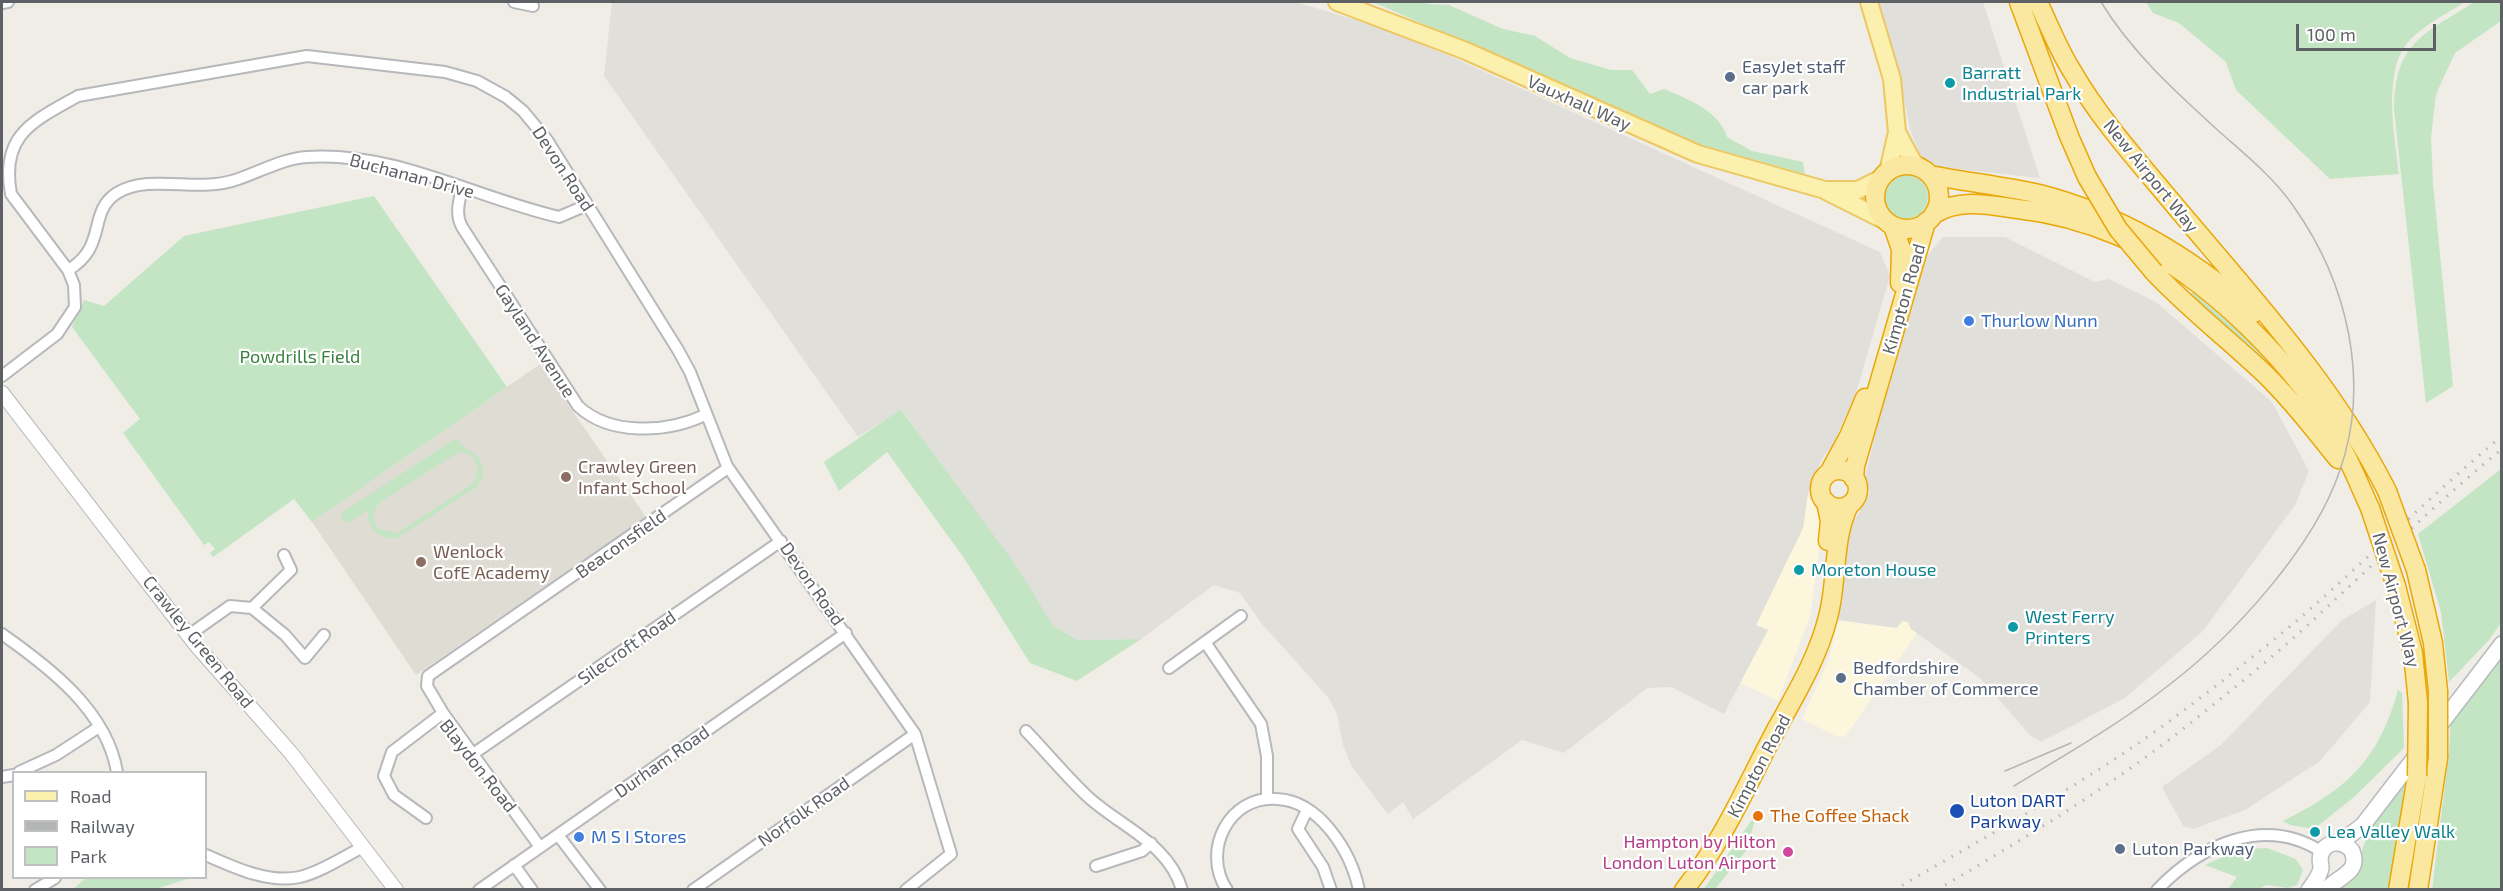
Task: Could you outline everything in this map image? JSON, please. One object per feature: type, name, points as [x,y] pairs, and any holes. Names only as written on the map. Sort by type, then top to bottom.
[{"type":"highway","name":"New Airport Way","points":[[2019,2],[2069,136],[2088,177],[2118,228],[2186,306],[2265,375],[2291,402],[2366,500]]},
{"type":"highway","name":"New Airport Way","points":[[2038,2],[2060,51],[2089,98],[2124,146],[2270,318],[2318,379],[2356,433],[2387,491],[2416,570],[2433,643],[2438,691],[2438,758],[2418,890]]},
{"type":"highway","points":[[1904,165],[1925,172],[1938,194],[1930,218],[1910,229],[1888,223],[1875,204],[1876,187],[1884,175],[1904,165]]},
{"type":"highway","name":"New Airport Way","points":[[1925,172],[2036,194],[2100,213],[2158,241],[2190,262],[2283,337]]},
{"type":"highway","name":"New Airport Way","points":[[1930,218],[1953,205],[1968,204],[2044,212],[2121,236],[2155,256],[2218,301],[2269,348],[2315,405],[2343,448],[2366,500],[2396,586],[2413,654],[2418,704],[2417,776],[2398,890]]},
{"type":"highway","name":"Kimpton Road","points":[[1854,478],[1855,466],[1930,218]]},
{"type":"highway","name":"Kimpton Road","points":[[1829,473],[1863,405],[1899,287],[1901,249],[1888,223]]},
{"type":"highway","points":[[1840,470],[1854,478],[1857,492],[1849,505],[1837,508],[1826,502],[1820,488],[1822,479],[1829,473],[1840,470]]},
{"type":"highway","name":"Kimpton Road","points":[[1821,636],[1819,615],[1830,520],[1826,502]]},
{"type":"highway","name":"Kimpton Road","points":[[1684,890],[1707,861],[1726,830],[1813,663],[1828,617],[1841,526],[1849,505]]},
{"type":"main road","name":"Vauxhall Way","points":[[1337,2],[1466,51],[1679,147],[1740,168],[1825,190],[1888,223]]},
{"type":"main road","points":[[1869,2],[1892,79],[1897,132],[1884,175]]},
{"type":"main road","points":[[1897,132],[1913,162],[1925,172]]},
{"type":"main road","name":"Vauxhall Way","points":[[1825,190],[1858,190],[1884,175]]},
{"type":"main road","points":[[2309,890],[2327,846],[2340,843],[2363,825],[2502,644]]},
{"type":"main road","points":[[2326,890],[2352,869],[2363,825]]},
{"type":"main road","points":[[2340,843],[2347,846],[2354,855]]},
{"type":"main road","points":[[2321,860],[2329,876],[2340,878]]},
{"type":"street","points":[[2,3],[8,2]]},
{"type":"street","points":[[514,2],[533,6]]},
{"type":"street","name":"Devon Road","points":[[2,376],[51,339],[75,307],[76,296],[68,270],[11,194],[5,160],[7,141],[27,125],[78,96],[307,56],[445,72],[477,81],[523,111],[547,140],[682,357],[728,468],[782,541],[915,734],[951,854],[906,890]]},
{"type":"street","name":"Buchanan Drive","points":[[68,270],[90,252],[105,203],[130,188],[217,184],[297,159],[333,157],[377,164],[559,217],[587,205]]},
{"type":"street","name":"Gayland Avenue","points":[[462,188],[458,208],[458,219],[462,227],[561,382],[583,411],[609,424],[642,428],[670,426],[705,415]]},
{"type":"street","name":"Crawley Green Road","points":[[2,393],[189,635],[291,753],[396,890]]},
{"type":"street","name":"Beaconsfield","points":[[443,713],[427,686],[428,676],[728,468]]},
{"type":"street","name":"Silecroft Road","points":[[473,754],[782,541]]},
{"type":"street","points":[[252,608],[291,570],[284,555]]},
{"type":"street","points":[[189,635],[230,606],[252,608],[285,635],[305,658],[324,635]]},
{"type":"street","points":[[1168,668],[1241,616]]},
{"type":"street","name":"Durham Road","points":[[479,890],[846,633]]},
{"type":"street","points":[[2,634],[53,673],[74,694],[99,727],[117,771]]},
{"type":"street","points":[[1204,642],[1261,724],[1267,756],[1267,799]]},
{"type":"street","name":"Blaydon Road","points":[[426,818],[394,795],[384,776],[392,752],[443,713],[540,847]]},
{"type":"street","points":[[21,771],[56,755],[99,727]]},
{"type":"street","points":[[1026,731],[1088,797],[1151,843],[1175,872],[1182,890]]},
{"type":"street","name":"Norfolk Road","points":[[693,890],[915,734]]},
{"type":"street","points":[[1227,890],[1217,867],[1216,852],[1223,827],[1235,814],[1250,804],[1279,798],[1307,810],[1330,830],[1342,846],[1359,890]]},
{"type":"street","points":[[1307,810],[1298,829],[1323,867],[1331,890]]},
{"type":"street","points":[[558,835],[600,890]]},
{"type":"street","points":[[2157,890],[2196,855],[2238,838],[2257,836],[2286,839],[2310,845],[2321,860]]},
{"type":"street","points":[[1096,866],[1142,851],[1151,843]]},
{"type":"street","points":[[207,855],[260,875],[283,880],[308,875],[363,847]]},
{"type":"street","points":[[514,866],[532,890]]},
{"type":"street","points":[[34,890],[53,879]]},
{"type":"shaded area","points":[[612,2],[1296,2],[1382,28],[1452,57],[1880,252],[1890,276],[1856,393],[1832,446],[1822,459],[1808,493],[1803,528],[1756,625],[1768,630],[1724,714],[1671,687],[1647,688],[1564,753],[1522,740],[1413,819],[1403,802],[1388,814],[1352,767],[1343,745],[1337,714],[1328,697],[1262,624],[1240,593],[1214,585],[1141,639],[1078,640],[1053,626],[902,409],[858,437],[604,76]]},
{"type":"shaded area","name":"Barratt Industrial Park","points":[[1876,2],[1983,2],[2040,178],[1938,167],[1920,155],[1910,129],[1899,75]]},
{"type":"shaded area","points":[[1943,237],[2005,237],[2095,282],[2109,279],[2156,302],[2272,402],[2309,471],[2295,505],[2203,631],[2125,698],[2041,742],[2031,736],[1980,678],[1911,629],[1908,622],[1902,621],[1897,628],[1838,620],[1849,523],[1857,516],[1870,492],[1865,478],[1881,410],[1925,258]]},
{"type":"shaded area","name":"Wenlock CofE Academy","points":[[540,364],[646,517],[416,675],[312,522]]},
{"type":"shaded area","points":[[1808,495],[1823,523],[1810,617],[1778,701],[1740,683],[1767,631],[1756,625]]},
{"type":"shaded area","points":[[2376,600],[2370,702],[2320,761],[2245,810],[2193,829],[2183,826],[2162,787],[2222,744],[2342,620]]},
{"type":"shaded area","points":[[1838,620],[1896,628],[1902,620],[1908,622],[1917,633],[1845,737],[1836,736],[1802,719],[1829,659]]},
{"type":"green space","points":[[1373,2],[1425,2],[1449,5],[1503,29],[1535,36],[1570,58],[1611,70],[1632,70],[1650,94],[1664,89],[1692,101],[1717,120],[1727,137],[1752,151],[1803,162],[1805,174],[1707,147],[1681,137]]},
{"type":"green space","points":[[2146,2],[2465,2],[2423,28],[2402,51],[2396,67],[2392,104],[2399,174],[2330,179],[2236,90],[2226,62],[2179,23],[2153,13]]},
{"type":"green space","points":[[2474,2],[2501,2],[2501,21],[2455,53],[2436,94],[2431,138],[2433,183],[2453,386],[2426,403],[2394,109],[2396,87],[2406,54],[2415,43],[2440,23]]},
{"type":"green space","points":[[1906,175],[1915,176],[1922,181],[1927,188],[1927,206],[1922,213],[1915,218],[1906,219],[1897,218],[1890,213],[1885,206],[1884,197],[1885,188],[1890,181],[1897,176]]},
{"type":"green space","name":"Powdrills Field","points":[[374,196],[507,387],[312,522],[294,499],[213,557],[210,553],[215,549],[209,542],[204,545],[123,433],[140,419],[72,327],[84,300],[104,306],[184,236]]},
{"type":"green space","points":[[2193,292],[2240,332],[2287,383],[2284,386],[2190,296]]},
{"type":"green space","points":[[901,409],[1017,567],[1053,626],[1078,640],[1141,639],[1077,681],[1030,663],[964,558],[887,452],[839,491],[824,462]]},
{"type":"green space","points":[[456,438],[481,463],[483,477],[475,488],[397,538],[384,537],[375,532],[369,522],[368,510],[346,524],[340,514]],"holes":[[[459,452],[465,453],[477,463],[477,474],[472,484],[397,533],[379,529],[374,516],[379,503]]]},
{"type":"green space","points":[[2501,469],[2501,623],[2489,640],[2449,682],[2441,612],[2418,534]]},
{"type":"green space","points":[[2501,651],[2501,889],[2432,890],[2451,719]]},
{"type":"green space","points":[[2398,690],[2402,693],[2404,748],[2354,797],[2314,829],[2290,825],[2283,821],[2325,797],[2357,770],[2381,736]]},
{"type":"green space","points":[[2405,781],[2399,838],[2388,889],[2336,890],[2355,876],[2367,834]]},
{"type":"green space","points":[[1755,820],[1746,851],[1715,889],[1704,889],[1751,821]]},
{"type":"green space","points":[[2267,848],[2296,859],[2303,870],[2297,885],[2288,888],[2267,885],[2258,889],[2228,889],[2237,877],[2205,865],[2240,849]]},
{"type":"green space","points":[[85,879],[187,879],[156,889],[73,889]]},
{"type":"tram line","points":[[2014,786],[2093,738],[2151,699],[2219,642],[2269,588],[2311,530],[2328,500],[2340,470],[2349,436],[2353,402],[2353,367],[2340,300],[2328,267],[2294,207],[2260,168],[2189,104],[2141,56],[2101,2]]},
{"type":"tram line","points":[[2005,771],[2071,743]]},
{"type":"railway","points":[[1894,890],[2075,784],[2179,714],[2300,618],[2502,436]]},
{"type":"railway","points":[[1937,890],[2097,791],[2188,725],[2295,636],[2428,513],[2502,449]]},
{"type":"place","name":"EasyJet staff car park","points":[[1730,77]]},
{"type":"place","name":"Barratt Industrial Park","points":[[1950,83]]},
{"type":"place","name":"Thurlow Nunn","points":[[1969,321]]},
{"type":"place","name":"Crawley Green Infant School","points":[[566,477]]},
{"type":"place","name":"Wenlock CofE Academy","points":[[421,562]]},
{"type":"place","name":"Moreton House","points":[[1799,570]]},
{"type":"place","name":"West Ferry Printers","points":[[2013,627]]},
{"type":"place","name":"Bedfordshire Chamber of Commerce","points":[[1841,678]]},
{"type":"place","name":"Luton DART Parkway","points":[[1957,811]]},
{"type":"place","name":"The Coffee Shack","points":[[1758,816]]},
{"type":"place","name":"Lea Valley Walk","points":[[2315,832]]},
{"type":"place","name":"M S I Stores","points":[[579,837]]},
{"type":"place","name":"Luton Parkway","points":[[2120,849]]},
{"type":"place","name":"Hampton by Hilton London Luton Airport","points":[[1788,852]]}]
